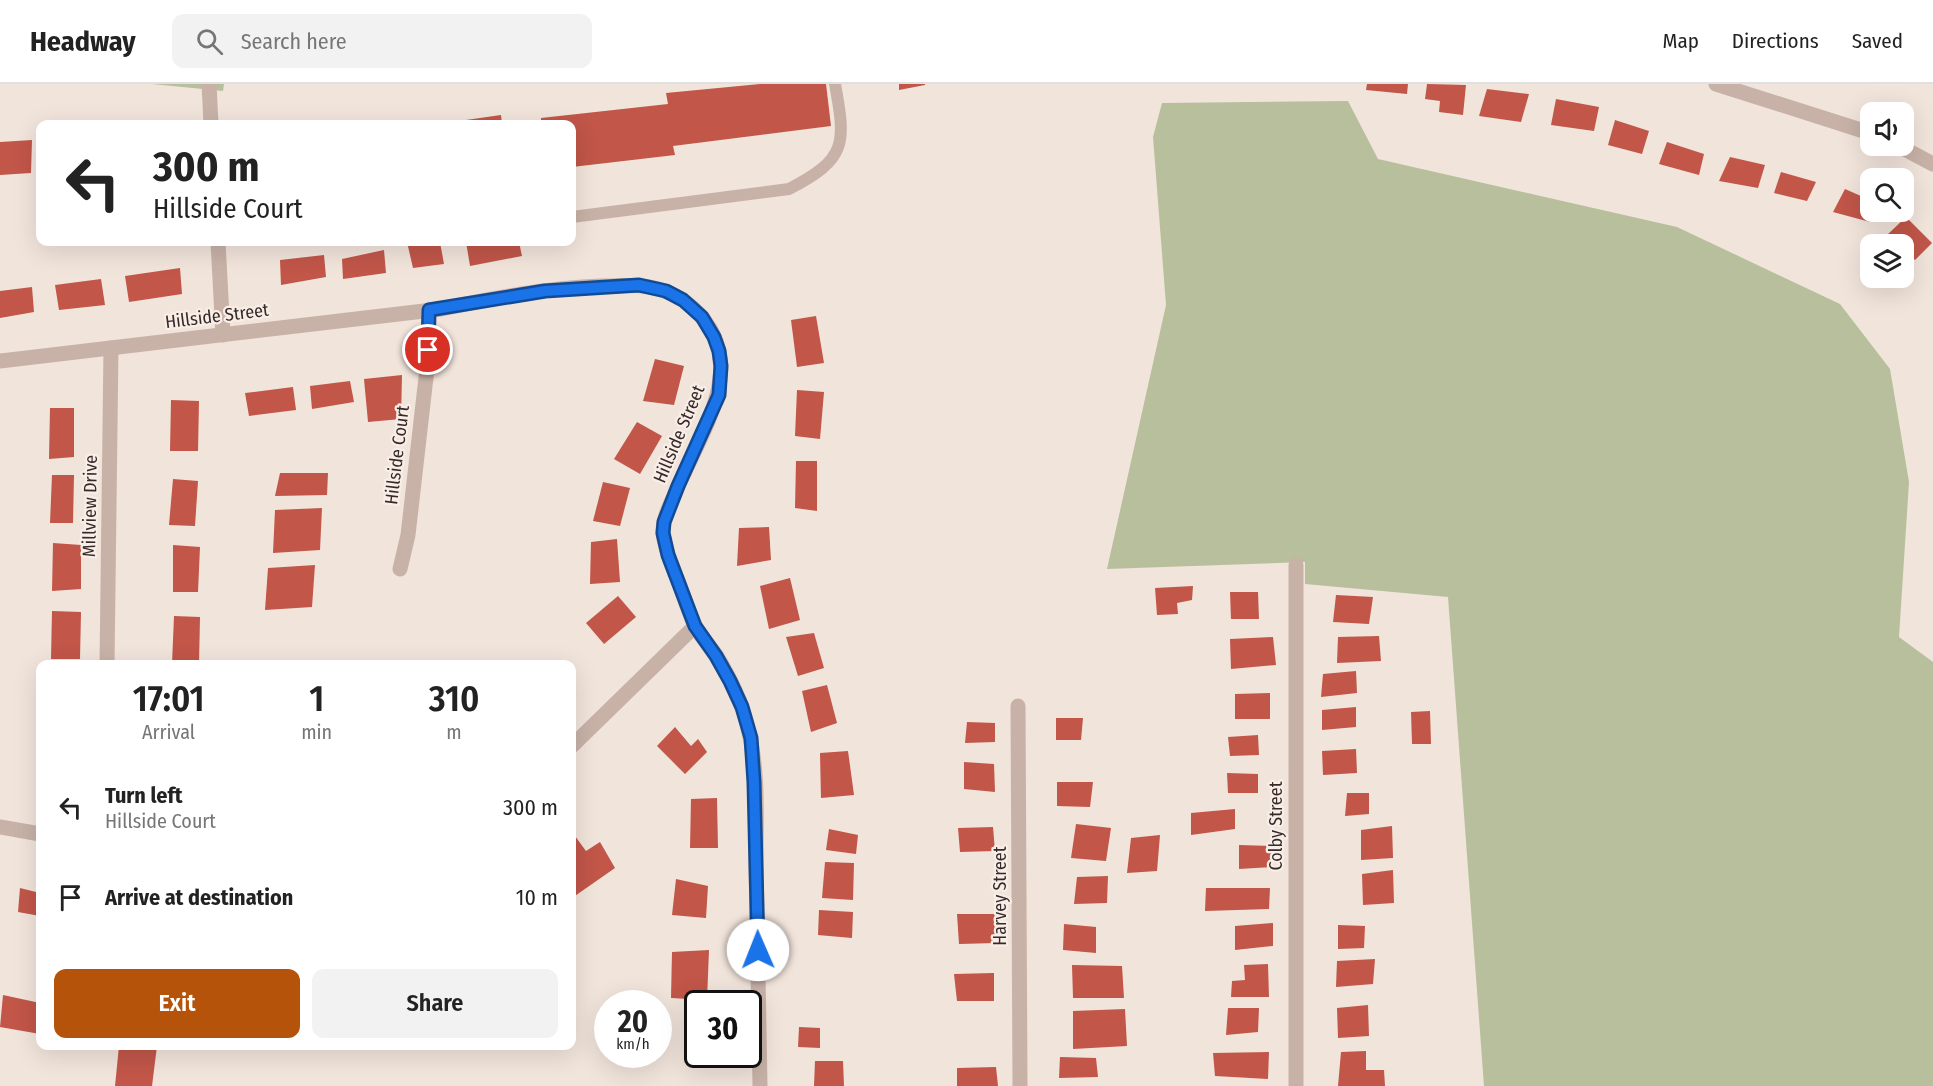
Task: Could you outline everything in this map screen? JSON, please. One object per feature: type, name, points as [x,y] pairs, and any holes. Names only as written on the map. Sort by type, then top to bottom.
[{"type":"street","points":[[209,84],[211,120]]},
{"type":"street","points":[[1716,84],[1860,130]]},
{"type":"street","points":[[1914,154],[1933,164]]},
{"type":"street","points":[[218,246],[223,335]]},
{"type":"street","name":"Hillside Street","points":[[0,361],[429,310],[545,291],[639,285],[653,287],[677,297],[702,317],[719,351],[721,385],[716,404],[678,486],[664,522],[663,533],[668,555],[695,626],[730,681],[742,707],[751,738],[755,813],[760,1086]]},
{"type":"street","name":"Hillside Court","points":[[400,568],[408,535],[425,382],[429,310]]},
{"type":"street","name":"Millview Drive","points":[[107,660],[111,348]]},
{"type":"street","name":"Colby Street","points":[[1296,565],[1296,1086]]},
{"type":"street","points":[[576,742],[695,626]]},
{"type":"street","name":"Harvey Street","points":[[1018,706],[1020,1086]]},
{"type":"street","points":[[0,827],[36,833]]},
{"type":"lane","points":[[576,216],[789,189],[813,176],[829,163],[841,143],[842,124],[835,84]]},
{"type":"green space","points":[[152,84],[224,84],[223,91]]},
{"type":"green space","points":[[1348,101],[1378,159],[1677,227],[1840,304],[1890,369],[1909,482],[1899,637],[1933,662],[1933,1086],[1484,1086],[1448,597],[1305,584],[1305,562],[1107,569],[1166,305],[1153,137],[1162,103]]},
{"type":"building","points":[[760,84],[826,84],[831,126],[673,146],[675,155],[576,167],[576,120],[541,120],[541,118],[668,104],[666,93]]},
{"type":"building","points":[[899,84],[925,84],[925,85],[899,90]]},
{"type":"building","points":[[1367,84],[1408,84],[1407,94],[1366,90]]},
{"type":"building","points":[[1427,84],[1466,85],[1463,115],[1439,112],[1440,101],[1425,99]]},
{"type":"building","points":[[1487,89],[1529,94],[1521,122],[1479,116]]},
{"type":"building","points":[[1556,99],[1599,107],[1594,131],[1551,125]]},
{"type":"building","points":[[501,115],[502,120],[466,120]]},
{"type":"building","points":[[1615,120],[1649,131],[1642,154],[1608,145]]},
{"type":"building","points":[[32,140],[31,173],[0,175],[0,142]]},
{"type":"building","points":[[1667,142],[1704,154],[1699,175],[1659,164]]},
{"type":"building","points":[[1730,157],[1765,165],[1758,188],[1719,181]]},
{"type":"building","points":[[1781,172],[1816,182],[1807,201],[1774,193]]},
{"type":"building","points":[[1845,189],[1860,196],[1860,219],[1833,212]]},
{"type":"building","points":[[1901,222],[1911,222],[1932,243],[1915,260],[1914,234],[1888,234]]},
{"type":"building","points":[[408,246],[441,246],[444,264],[413,268]]},
{"type":"building","points":[[467,246],[520,246],[522,256],[470,266]]},
{"type":"building","points":[[384,250],[386,273],[343,279],[342,259]]},
{"type":"building","points":[[324,255],[326,277],[281,285],[280,260]]},
{"type":"building","points":[[180,268],[182,294],[129,302],[125,276]]},
{"type":"building","points":[[101,279],[105,305],[59,310],[55,285]]},
{"type":"building","points":[[32,287],[34,312],[0,318],[0,291]]},
{"type":"building","points":[[816,316],[824,363],[797,367],[791,320]]},
{"type":"building","points":[[655,359],[684,366],[674,405],[643,401]]},
{"type":"building","points":[[402,375],[401,419],[368,422],[364,379]]},
{"type":"building","points":[[350,381],[354,402],[312,409],[310,386]]},
{"type":"building","points":[[293,387],[296,410],[249,416],[245,393]]},
{"type":"building","points":[[797,390],[824,392],[820,439],[795,436]]},
{"type":"building","points":[[171,400],[199,401],[198,451],[170,451]]},
{"type":"building","points":[[50,408],[74,408],[74,457],[49,459]]},
{"type":"building","points":[[637,422],[662,436],[640,474],[614,459]]},
{"type":"building","points":[[796,461],[817,461],[817,511],[795,508]]},
{"type":"building","points":[[280,473],[328,473],[327,495],[275,496]]},
{"type":"building","points":[[52,475],[74,475],[73,523],[50,523]]},
{"type":"building","points":[[173,479],[198,481],[195,526],[169,525]]},
{"type":"building","points":[[603,482],[630,488],[620,526],[593,521]]},
{"type":"building","points":[[322,508],[320,550],[273,553],[275,510]]},
{"type":"building","points":[[769,527],[771,560],[737,566],[739,528]]},
{"type":"building","points":[[617,539],[620,582],[590,584],[591,542]]},
{"type":"building","points":[[53,543],[81,545],[81,589],[52,591]]},
{"type":"building","points":[[173,545],[200,547],[198,592],[173,592]]},
{"type":"building","points":[[315,565],[312,607],[265,610],[268,568]]},
{"type":"building","points":[[790,578],[800,620],[769,629],[760,586]]},
{"type":"building","points":[[1193,586],[1192,600],[1177,603],[1178,614],[1157,615],[1155,588]]},
{"type":"building","points":[[1230,592],[1258,592],[1259,619],[1231,619]]},
{"type":"building","points":[[1336,595],[1373,597],[1369,624],[1333,622]]},
{"type":"building","points":[[618,596],[636,617],[604,644],[586,623]]},
{"type":"building","points":[[52,611],[81,612],[80,659],[51,659]]},
{"type":"building","points":[[174,616],[200,617],[199,660],[172,660]]},
{"type":"building","points":[[814,633],[824,668],[798,676],[786,637]]},
{"type":"building","points":[[1379,636],[1381,661],[1337,663],[1338,637]]},
{"type":"building","points":[[1273,637],[1276,665],[1231,669],[1230,639]]},
{"type":"building","points":[[1356,671],[1357,693],[1321,697],[1323,674]]},
{"type":"building","points":[[827,685],[837,723],[811,732],[802,691]]},
{"type":"building","points":[[1270,693],[1270,719],[1235,719],[1235,694]]},
{"type":"building","points":[[1356,707],[1356,727],[1322,730],[1322,710]]},
{"type":"building","points":[[1430,711],[1431,744],[1412,744],[1411,712]]},
{"type":"building","points":[[1056,718],[1083,718],[1081,740],[1056,740]]},
{"type":"building","points":[[967,722],[995,723],[995,742],[965,743]]},
{"type":"building","points":[[675,727],[691,746],[698,739],[707,752],[685,774],[657,746]]},
{"type":"building","points":[[1258,735],[1259,755],[1230,756],[1228,737]]},
{"type":"building","points":[[1356,749],[1357,773],[1323,775],[1322,751]]},
{"type":"building","points":[[848,751],[854,795],[821,798],[820,753]]},
{"type":"building","points":[[964,762],[994,764],[995,792],[964,789]]},
{"type":"building","points":[[1227,773],[1258,774],[1258,793],[1228,793]]},
{"type":"building","points":[[1057,782],[1093,782],[1090,807],[1057,806]]},
{"type":"building","points":[[1347,793],[1369,793],[1369,814],[1345,816]]},
{"type":"building","points":[[717,798],[718,848],[690,848],[691,799]]},
{"type":"building","points":[[1235,809],[1235,829],[1191,835],[1191,813]]},
{"type":"building","points":[[1076,824],[1111,828],[1106,861],[1071,858]]},
{"type":"building","points":[[1392,826],[1393,858],[1361,860],[1361,830]]},
{"type":"building","points":[[993,827],[995,851],[960,852],[958,828]]},
{"type":"building","points":[[829,829],[858,835],[856,854],[826,850]]},
{"type":"building","points":[[1160,835],[1157,871],[1127,873],[1131,838]]},
{"type":"building","points":[[576,837],[586,851],[600,842],[615,868],[576,895]]},
{"type":"building","points":[[1239,845],[1273,846],[1272,867],[1239,869]]},
{"type":"building","points":[[825,862],[854,863],[853,900],[822,898]]},
{"type":"building","points":[[1393,870],[1394,903],[1363,905],[1362,874]]},
{"type":"building","points":[[1108,876],[1107,903],[1074,904],[1077,877]]},
{"type":"building","points":[[676,879],[708,886],[706,918],[672,915]]},
{"type":"building","points":[[20,888],[36,892],[36,915],[18,912]]},
{"type":"building","points":[[1206,888],[1270,888],[1269,909],[1205,911]]},
{"type":"building","points":[[819,910],[853,912],[852,938],[818,935]]},
{"type":"building","points":[[957,914],[996,914],[996,943],[959,944]]},
{"type":"building","points":[[1273,923],[1273,946],[1235,950],[1235,926]]},
{"type":"building","points":[[1064,924],[1096,927],[1096,953],[1063,950]]},
{"type":"building","points":[[1338,925],[1365,926],[1364,948],[1338,949]]},
{"type":"building","points":[[709,950],[707,990],[684,990],[684,999],[672,998],[672,952]]},
{"type":"building","points":[[1375,959],[1373,984],[1336,987],[1337,961]]},
{"type":"building","points":[[1268,964],[1269,997],[1231,997],[1232,981],[1245,980],[1244,965]]},
{"type":"building","points":[[1072,965],[1122,966],[1124,998],[1073,998]]},
{"type":"building","points":[[994,973],[994,1001],[957,1001],[954,974]]},
{"type":"building","points":[[3,995],[36,1002],[36,1033],[0,1027]]},
{"type":"building","points":[[1368,1005],[1369,1036],[1338,1038],[1337,1008]]},
{"type":"building","points":[[1228,1008],[1259,1008],[1258,1032],[1226,1035]]},
{"type":"building","points":[[1125,1009],[1127,1046],[1073,1049],[1073,1011]]},
{"type":"building","points":[[799,1027],[820,1028],[820,1048],[798,1047]]},
{"type":"building","points":[[119,1050],[156,1050],[152,1086],[115,1086]]},
{"type":"building","points":[[1366,1051],[1366,1070],[1384,1070],[1385,1086],[1338,1086],[1341,1052]]},
{"type":"building","points":[[1269,1052],[1268,1079],[1215,1076],[1213,1053]]},
{"type":"building","points":[[1060,1057],[1096,1058],[1098,1077],[1059,1078]]},
{"type":"building","points":[[815,1061],[843,1061],[844,1086],[814,1086]]},
{"type":"building","points":[[996,1067],[998,1086],[957,1086],[957,1068]]},
{"type":"route","points":[[428,350],[429,310],[498,297],[592,287],[639,285],[666,291],[693,308],[710,328],[719,351],[721,385],[719,395],[678,486],[664,522],[663,533],[668,555],[695,626],[730,681],[742,707],[751,738],[758,950]]}]
